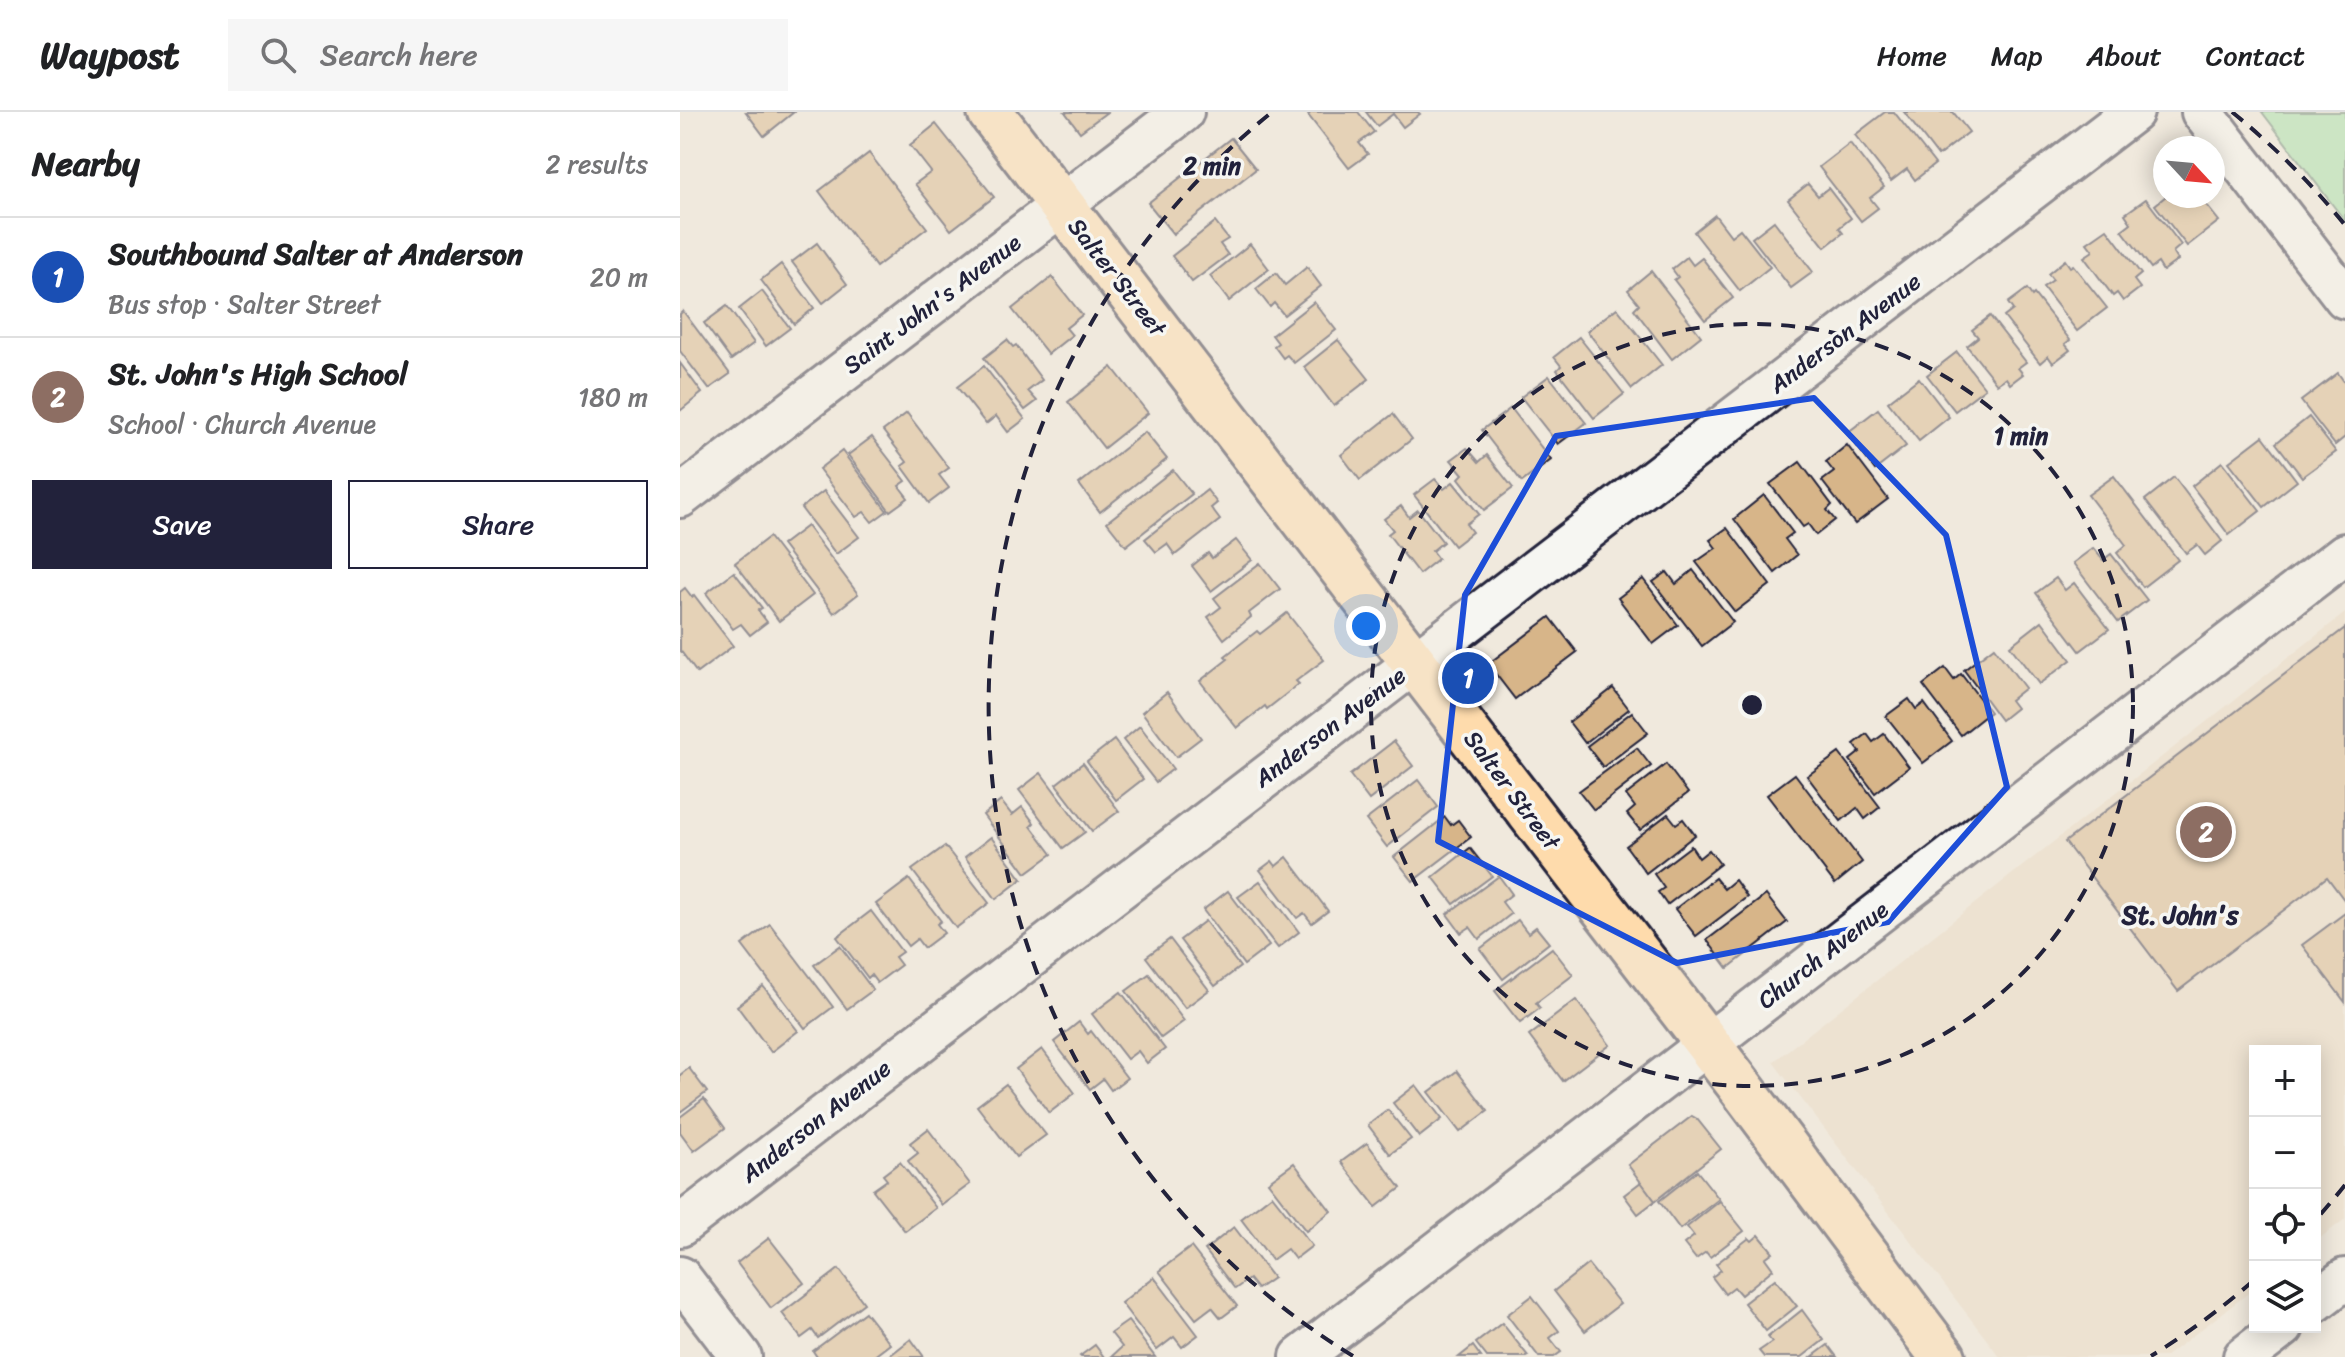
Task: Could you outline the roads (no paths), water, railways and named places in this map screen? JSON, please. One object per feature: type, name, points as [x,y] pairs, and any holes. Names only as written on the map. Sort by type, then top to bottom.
[{"type":"main road","name":"Salter Street","points":[[990,112],[1415,662],[1943,1357]]},
{"type":"street","name":"Saint John's Avenue","points":[[680,497],[1183,112]]},
{"type":"street","name":"Anderson Avenue","points":[[680,1226],[2133,112]]},
{"type":"street","points":[[2202,112],[2345,298]]},
{"type":"street","name":"Church Avenue","points":[[1301,1357],[2345,554]]},
{"type":"street","points":[[680,1277],[741,1357]]},
{"type":"street","points":[[2321,1297],[2345,1279]]},
{"type":"street","points":[[2244,1357],[2275,1333]]},
{"type":"place","name":"Southbound Salter at Anderson","points":[[1468,678]]},
{"type":"place","name":"St. John's High School","points":[[2206,832]]},
{"type":"district","name":"St. John's","points":[[2180,915]]}]
